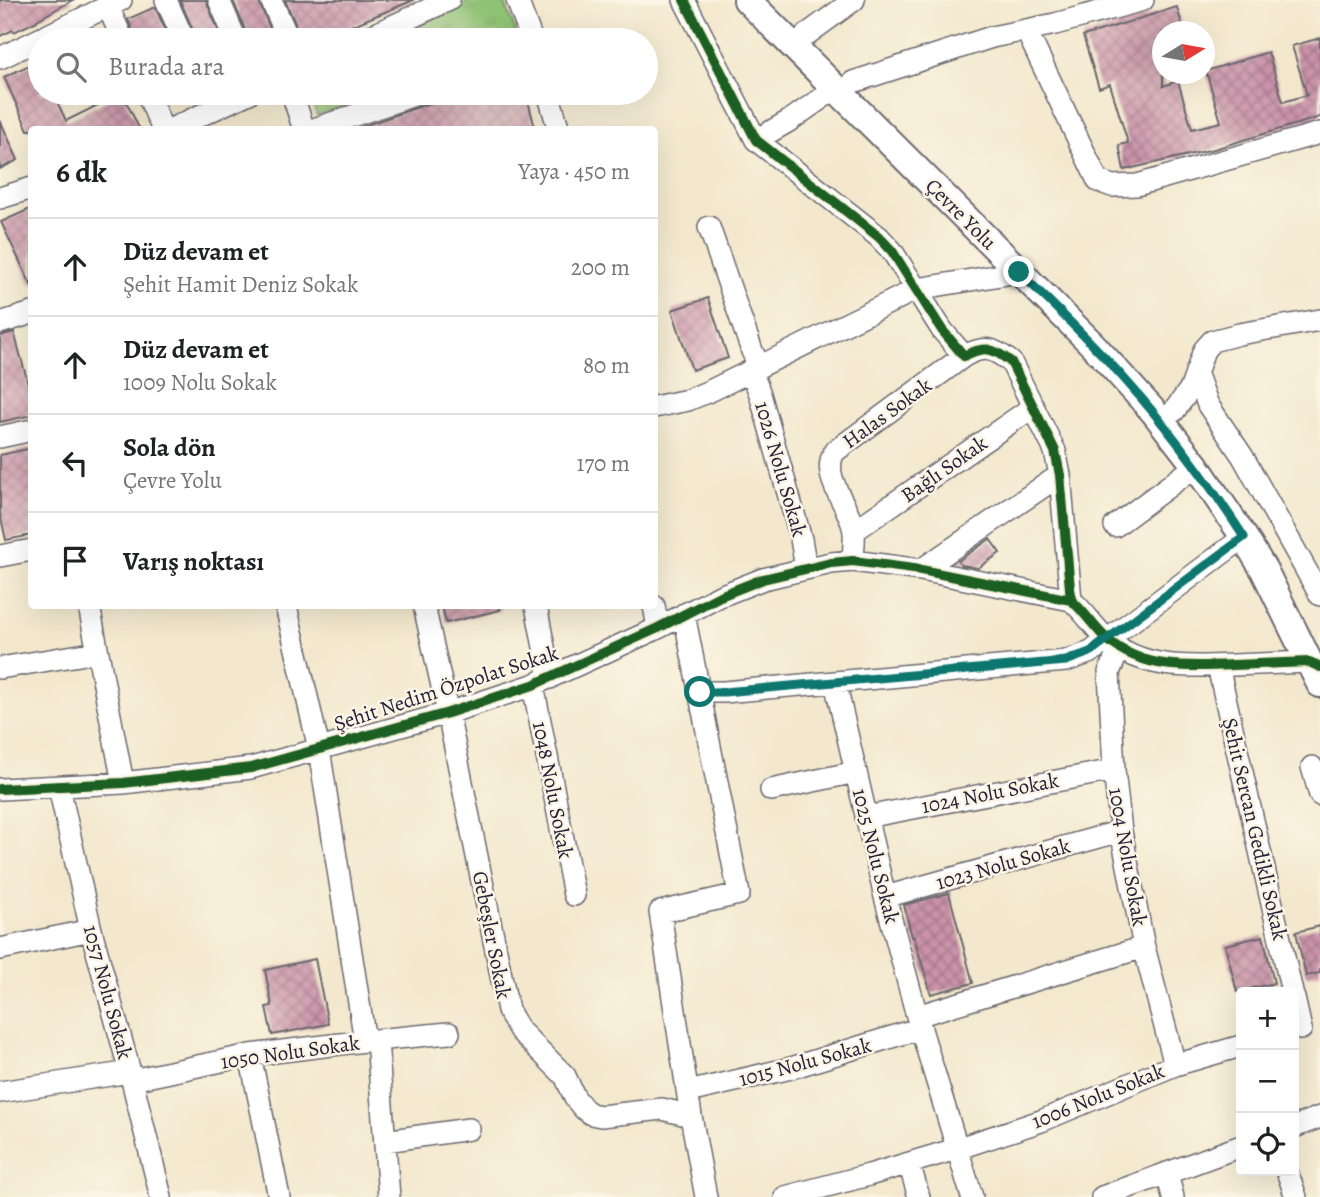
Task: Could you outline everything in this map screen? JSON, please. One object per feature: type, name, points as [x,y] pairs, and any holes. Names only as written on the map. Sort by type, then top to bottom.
[{"type":"main road","name":"Çevre Yolu","points":[[747,0],[845,85],[1051,283],[1174,411],[1254,523],[1278,565],[1317,665]]},
{"type":"main road","name":"Çevre Yolu","points":[[771,0],[806,35],[845,85],[1019,272],[1127,381],[1196,466],[1244,537],[1317,665]]},
{"type":"street","points":[[166,0],[179,28]]},
{"type":"street","points":[[219,0],[231,28]]},
{"type":"street","points":[[271,0],[284,28]]},
{"type":"street","points":[[388,28],[449,0]]},
{"type":"street","points":[[517,0],[528,28]]},
{"type":"street","points":[[684,0],[756,140],[879,237],[892,251],[942,330],[964,356],[976,350],[989,349],[1011,362],[1055,451],[1060,475],[1071,600],[1113,644],[1147,662],[1182,667],[1317,665]]},
{"type":"street","points":[[806,35],[854,0]]},
{"type":"street","points":[[756,140],[845,85],[1095,6],[1143,0]]},
{"type":"street","points":[[63,28],[115,3],[120,28]]},
{"type":"street","points":[[1026,30],[1098,181],[1112,186],[1137,185],[1320,133]]},
{"type":"street","points":[[0,58],[28,45]]},
{"type":"street","points":[[152,105],[161,126]]},
{"type":"street","points":[[193,125],[207,105]]},
{"type":"street","points":[[296,105],[303,126]]},
{"type":"street","points":[[322,126],[384,105]]},
{"type":"street","points":[[552,105],[558,126]]},
{"type":"street","points":[[0,198],[28,189]]},
{"type":"street","name":"1026 Nolu Sokak","points":[[709,228],[752,351],[760,394],[801,539],[806,568]]},
{"type":"street","points":[[658,406],[688,400],[712,390],[917,289],[1019,272]]},
{"type":"street","points":[[0,323],[28,314]]},
{"type":"street","points":[[1174,411],[1191,388],[1204,350],[1212,341],[1320,320]]},
{"type":"street","name":"Halas Sokak","points":[[853,561],[854,531],[831,474],[829,461],[834,452],[964,356]]},
{"type":"street","points":[[1196,372],[1208,405],[1243,457],[1320,595]]},
{"type":"street","name":"Bağlı Sokak","points":[[854,531],[1033,407]]},
{"type":"street","points":[[0,437],[28,431]]},
{"type":"street","points":[[1115,526],[1196,466]]},
{"type":"street","points":[[921,570],[1060,475]]},
{"type":"street","points":[[700,692],[1066,661],[1113,644],[1244,537]]},
{"type":"street","points":[[0,556],[28,551]]},
{"type":"street","name":"Şehit Nedim Özpolat Sokak","points":[[0,789],[123,783],[251,768],[448,712],[541,682],[720,596],[763,579],[806,568],[853,561],[921,570],[1071,600]]},
{"type":"street","points":[[90,609],[123,783]]},
{"type":"street","points":[[287,609],[319,749],[371,1041],[385,1141],[389,1197]]},
{"type":"street","points":[[425,609],[448,712]]},
{"type":"street","name":"1048 Nolu Sokak","points":[[536,609],[541,682],[574,895]]},
{"type":"street","points":[[655,609],[658,628]]},
{"type":"street","points":[[684,614],[740,894],[660,912],[706,1197]]},
{"type":"street","name":"1004 Nolu Sokak","points":[[1113,644],[1109,672],[1114,769],[1121,831],[1144,947],[1175,1065]]},
{"type":"street","points":[[0,668],[98,652]]},
{"type":"street","name":"Şehit Sercan Gedikli Sokak","points":[[1218,666],[1291,987]]},
{"type":"street","name":"1025 Nolu Sokak","points":[[835,682],[885,897],[919,1022],[972,1197]]},
{"type":"street","name":"Gebeşler Sokak","points":[[448,712],[503,988],[508,1010],[520,1031],[565,1076],[575,1098],[591,1114],[601,1116],[663,1109],[691,1116]]},
{"type":"street","points":[[1312,767],[1320,795]]},
{"type":"street","name":"1024 Nolu Sokak","points":[[866,817],[1114,769]]},
{"type":"street","points":[[771,790],[856,772]]},
{"type":"street","name":"1057 Nolu Sokak","points":[[59,787],[90,930],[131,1076],[161,1197]]},
{"type":"street","name":"1023 Nolu Sokak","points":[[885,897],[1121,831]]},
{"type":"street","points":[[0,949],[90,930]]},
{"type":"street","name":"1015 Nolu Sokak","points":[[688,1092],[791,1068],[1144,947]]},
{"type":"street","name":"1050 Nolu Sokak","points":[[0,1092],[131,1076],[250,1055],[449,1034]]},
{"type":"street","name":"1006 Nolu Sokak","points":[[785,1197],[909,1163],[1041,1121],[1175,1065],[1236,1047]]},
{"type":"street","points":[[250,1055],[279,1197]]},
{"type":"street","points":[[1299,1125],[1320,1117]]},
{"type":"street","points":[[385,1141],[470,1129]]},
{"type":"street","points":[[1102,1197],[1236,1148]]},
{"type":"street","points":[[909,1163],[919,1197]]},
{"type":"street","points":[[1167,1173],[1173,1197]]},
{"type":"street","points":[[1289,1176],[1296,1197]]},
{"type":"green space","points":[[471,0],[504,0],[514,28],[408,28]]},
{"type":"green space","points":[[313,105],[348,105],[317,116]]},
{"type":"building","points":[[0,0],[73,0],[37,21],[0,36]]},
{"type":"building","points":[[180,0],[206,0],[217,28],[192,28]]},
{"type":"building","points":[[233,0],[258,0],[270,28],[244,28]]},
{"type":"building","points":[[285,0],[414,0],[346,28],[297,28]]},
{"type":"building","points":[[155,7],[165,28],[131,28],[128,19]]},
{"type":"building","points":[[1177,7],[1181,21],[1152,21],[1152,84],[1179,84],[1192,129],[1221,122],[1210,84],[1215,84],[1215,68],[1268,52],[1283,102],[1307,95],[1292,46],[1320,38],[1320,117],[1214,149],[1124,170],[1119,145],[1128,143],[1110,84],[1099,88],[1083,36]]},
{"type":"building","points":[[28,66],[28,105],[59,105],[66,121],[98,105],[128,105],[138,126],[28,126],[28,130],[4,77]]},
{"type":"building","points":[[424,105],[529,105],[534,126],[364,126]]},
{"type":"building","points":[[0,120],[18,160],[0,169]]},
{"type":"building","points":[[28,210],[28,279],[1,222]]},
{"type":"building","points":[[708,298],[728,358],[692,370],[672,310]]},
{"type":"building","points":[[14,332],[28,385],[28,416],[0,422],[0,336]]},
{"type":"building","points":[[28,449],[28,536],[6,540],[0,514],[0,455]]},
{"type":"building","points":[[990,539],[1000,553],[978,568],[961,565],[958,561]]},
{"type":"building","points":[[443,609],[500,609],[500,610],[446,623]]},
{"type":"building","points":[[949,893],[973,983],[931,994],[904,905]]},
{"type":"building","points":[[1320,926],[1320,973],[1306,976],[1296,932]]},
{"type":"building","points":[[1263,936],[1274,983],[1236,988],[1225,945]]},
{"type":"building","points":[[315,959],[328,1024],[272,1035],[266,1007],[272,1006],[265,970]]},
{"type":"cycle path","points":[[684,0],[756,140],[879,237],[892,251],[942,330],[964,356],[983,349],[999,354],[1011,362],[1055,451],[1060,475],[1071,600]]},
{"type":"cycle path","points":[[0,789],[123,783],[251,768],[448,713],[533,685],[658,628],[720,596],[763,579],[831,563],[853,561],[921,570],[1071,600],[1108,640],[1122,650],[1152,662],[1184,666],[1309,662],[1320,667]]},
{"type":"route","points":[[700,692],[1066,661],[1090,652],[1244,537],[1196,466],[1154,412],[1093,345],[1019,272]]}]
